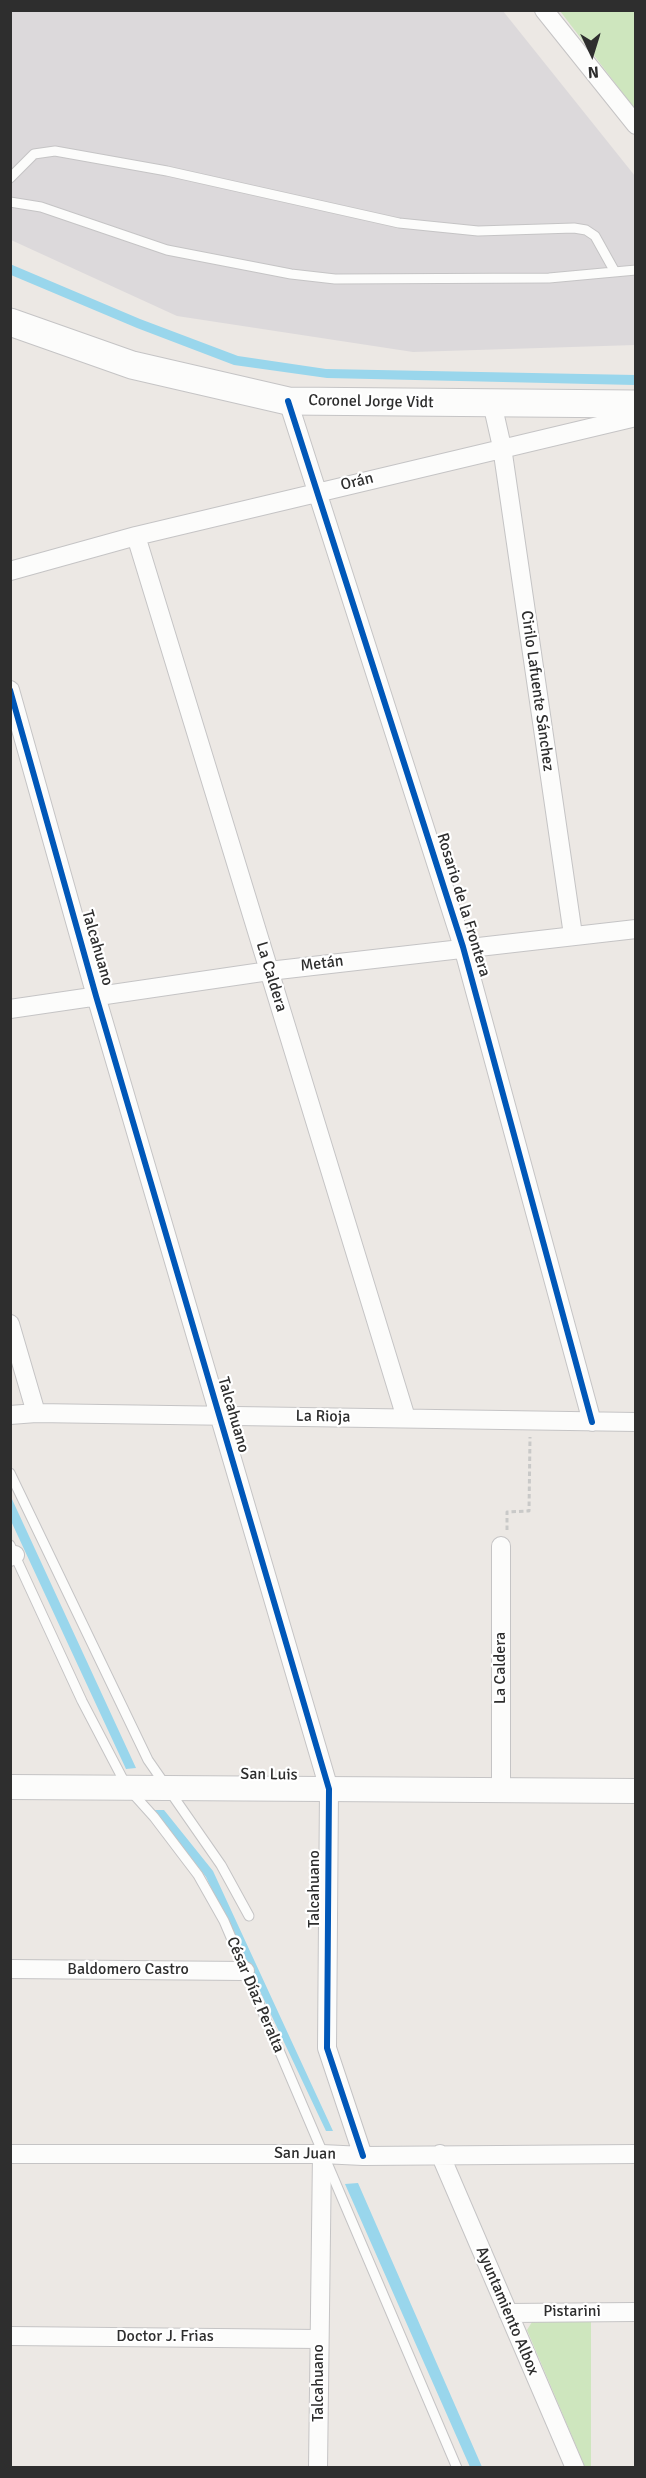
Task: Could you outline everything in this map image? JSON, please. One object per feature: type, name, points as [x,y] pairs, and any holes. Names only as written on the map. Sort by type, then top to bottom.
[{"type":"main road","name":"Coronel Jorge Vidt","points":[[10,322],[132,365],[288,401],[636,404]]},
{"type":"street","points":[[544,10],[636,125]]},
{"type":"street","name":"Rosario de la Frontera","points":[[288,401],[315,492],[463,947],[592,1422]]},
{"type":"street","name":"Cirilo Lafuente Sánchez","points":[[492,403],[502,447],[573,934]]},
{"type":"street","name":"Orán","points":[[10,570],[315,492],[636,417]]},
{"type":"street","name":"La Caldera","points":[[136,536],[406,1418]]},
{"type":"street","name":"Talcahuano","points":[[10,690],[96,996],[329,1789],[327,2048],[363,2156]]},
{"type":"street","name":"Metán","points":[[10,1009],[269,971],[573,934],[636,929]]},
{"type":"street","points":[[10,1324],[36,1413]]},
{"type":"street","name":"La Rioja","points":[[10,1415],[36,1413],[219,1415],[636,1422]]},
{"type":"street","name":"La Caldera","points":[[501,1546],[501,1790]]},
{"type":"street","name":"San Luis","points":[[10,1787],[636,1791]]},
{"type":"street","name":"Baldomero Castro","points":[[10,1970],[245,1971]]},
{"type":"street","name":"San Juan","points":[[10,2154],[363,2156],[636,2154]]},
{"type":"street","name":"Talcahuano","points":[[318,2468],[322,2154]]},
{"type":"street","name":"Ayuntamiento Albox","points":[[440,2154],[575,2468]]},
{"type":"street","name":"Pistarini","points":[[508,2313],[636,2312]]},
{"type":"street","name":"Doctor J. Frias","points":[[10,2336],[319,2339]]},
{"type":"lane","points":[[10,178],[34,154],[54,151],[270,192],[399,223],[478,231],[586,230],[595,236],[615,272]]},
{"type":"lane","points":[[10,202],[41,207],[167,250],[291,274],[335,279],[537,278],[636,270]]},
{"type":"lane","points":[[10,1473],[148,1760],[221,1865],[249,1916]]},
{"type":"lane","name":"César Díaz Peralta","points":[[12,1553],[82,1701],[127,1787],[154,1817],[198,1875],[224,1921],[457,2468]]},
{"type":"path","points":[[501,1546],[501,1539],[507,1539],[507,1512],[529,1511],[530,1420]]},
{"type":"shaded area","points":[[11,11],[503,11],[635,176],[635,345],[413,352],[177,316],[11,240]]},
{"type":"green space","points":[[560,11],[635,11],[635,109]]},
{"type":"green space","points":[[591,2320],[591,2467],[585,2467],[527,2330],[532,2322]]},
{"type":"water","points":[[10,264],[140,319],[238,356],[326,369],[635,375],[635,385],[327,378],[234,365],[137,328],[11,275]]},
{"type":"water","points":[[11,1497],[136,1768],[126,1769],[11,1521]]},
{"type":"water","points":[[153,1810],[164,1810],[213,1871],[333,2131],[326,2131],[206,1877]]},
{"type":"water","points":[[358,2183],[482,2467],[470,2467],[345,2184]]},
{"type":"cycle path","points":[[288,401],[463,947],[592,1422]]},
{"type":"cycle path","points":[[10,690],[96,996],[329,1789],[327,2048],[363,2156]]}]
